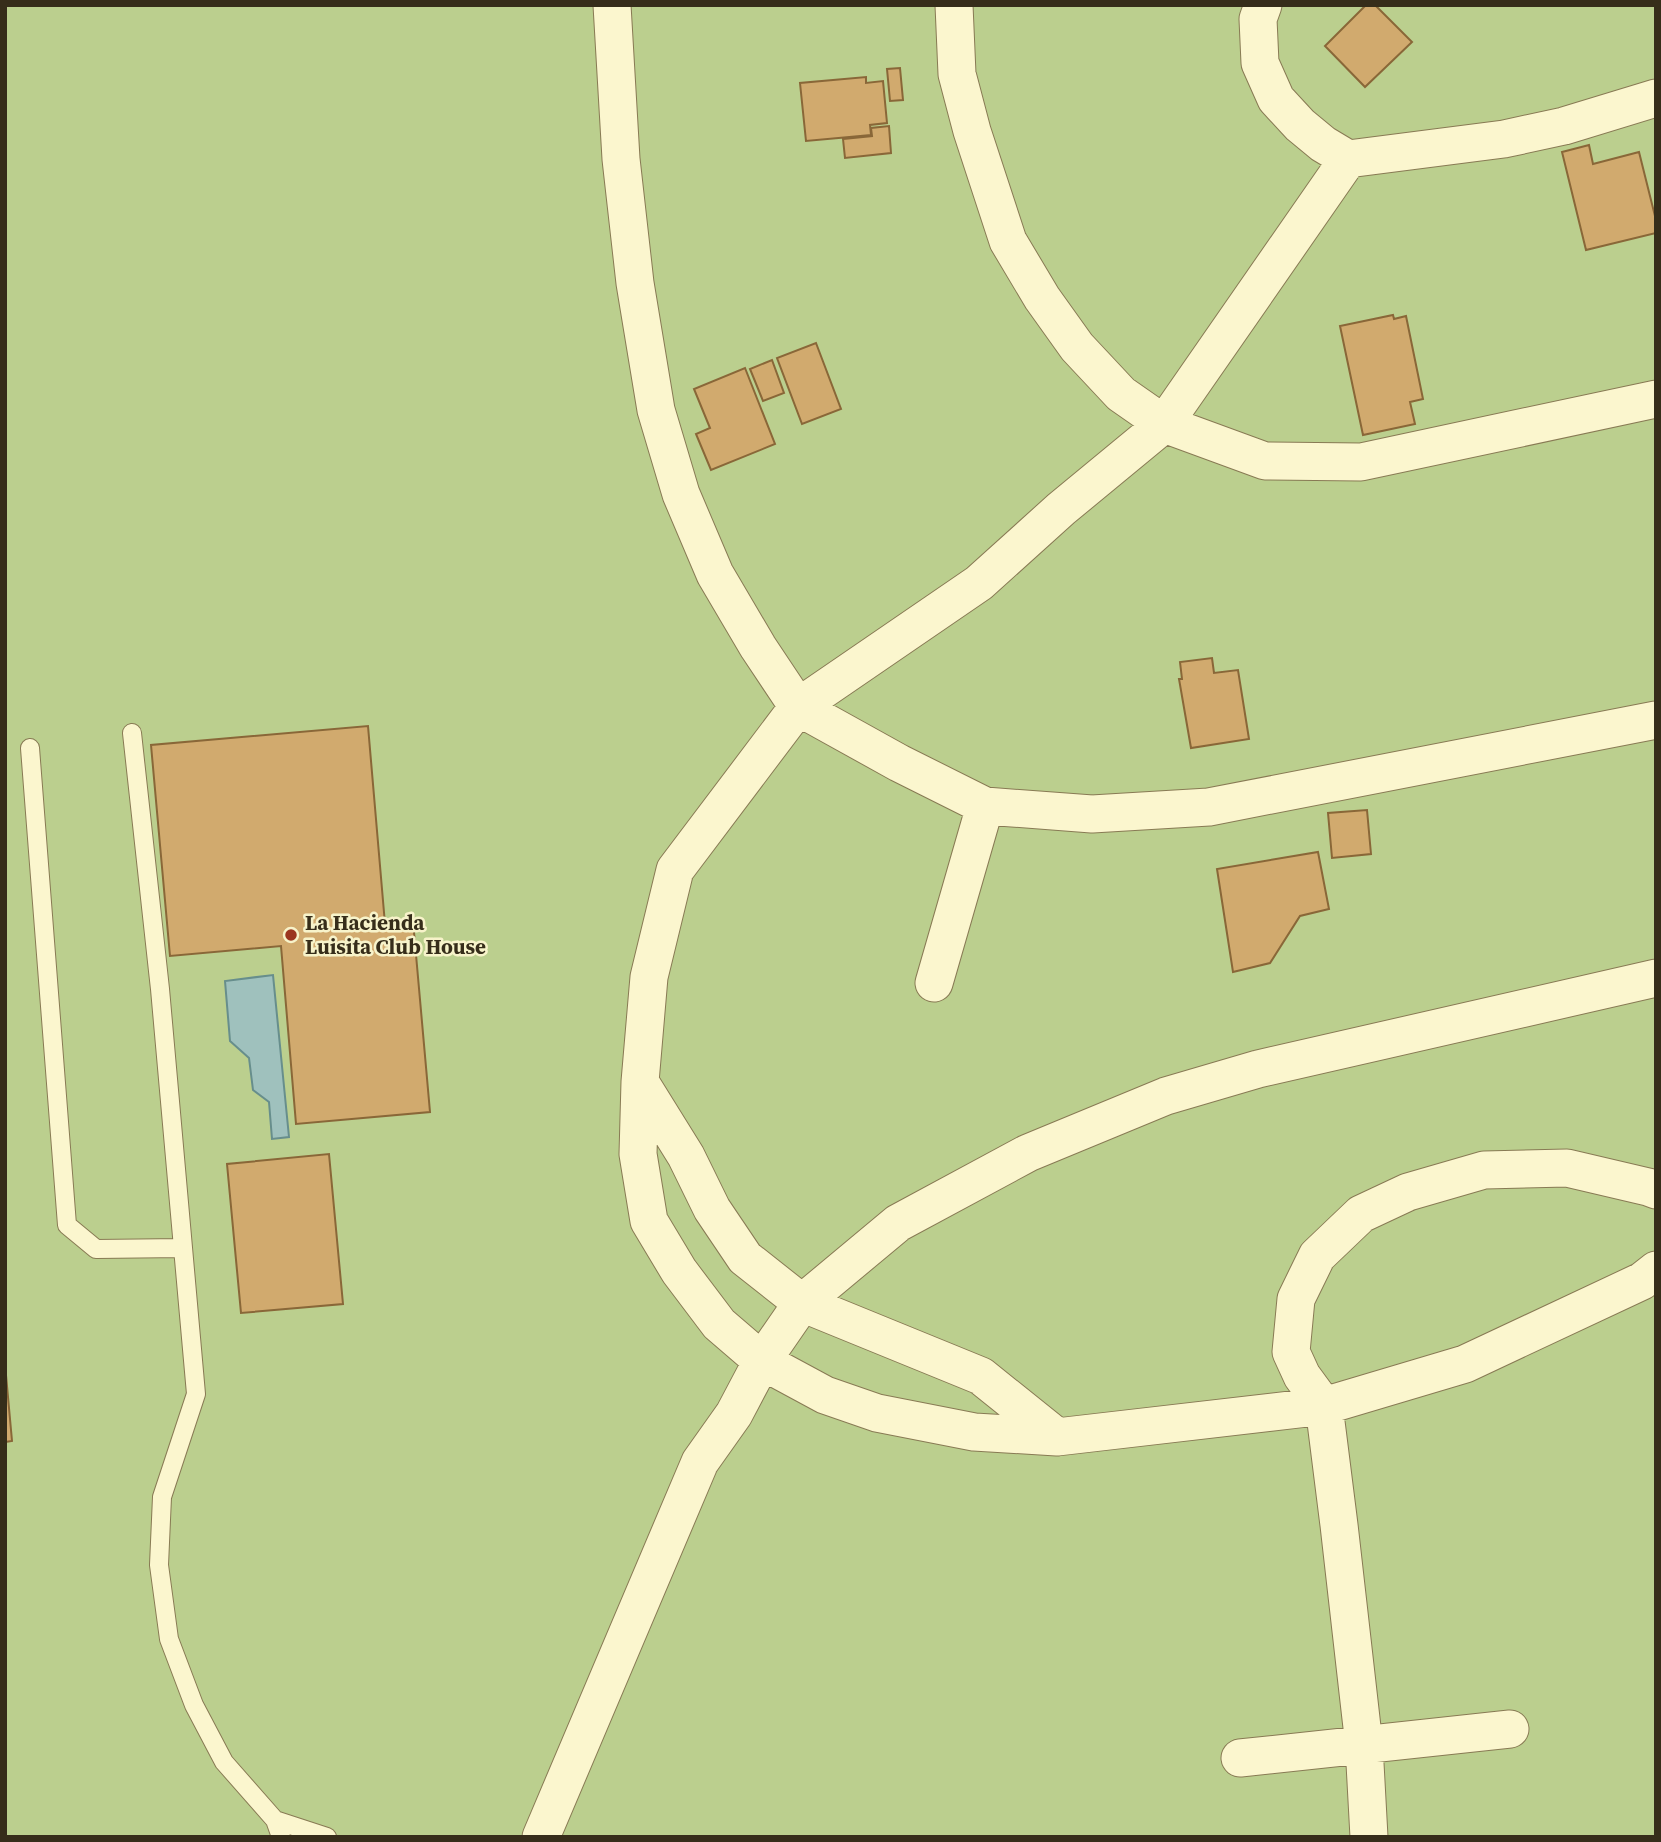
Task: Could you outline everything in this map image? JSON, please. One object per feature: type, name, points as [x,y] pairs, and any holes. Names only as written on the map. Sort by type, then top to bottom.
[{"type":"street","points":[[612,5],[621,159],[635,283],[656,410],[681,494],[715,574],[758,647],[798,707],[985,806],[1092,814],[1209,807],[1656,720]]},
{"type":"street","points":[[954,5],[957,74],[972,131],[1009,241],[1041,298],[1077,347],[1121,394],[1164,424],[1265,461],[1361,462],[1656,399]]},
{"type":"street","points":[[1263,5],[1258,19],[1261,63],[1276,99],[1315,138],[1348,159],[1504,139],[1564,126],[1656,98]]},
{"type":"street","points":[[1348,159],[1164,424],[1061,509],[979,583],[798,707],[675,870],[649,977],[639,1082],[638,1154],[649,1221],[678,1271],[719,1324],[762,1361],[825,1395],[877,1413],[974,1432],[1057,1437],[1324,1406],[1465,1364],[1642,1281],[1656,1270]]},
{"type":"street","points":[[934,983],[985,806]]},
{"type":"street","points":[[541,1837],[700,1462],[734,1414],[762,1361],[802,1303],[898,1223],[1028,1153],[1166,1096],[1258,1069],[1656,978]]},
{"type":"street","points":[[639,1082],[686,1156],[712,1209],[745,1258],[802,1303],[981,1377],[1057,1437]]},
{"type":"street","points":[[1369,1837],[1364,1745],[1324,1406],[1302,1376],[1291,1352],[1296,1299],[1317,1256],[1361,1214],[1408,1192],[1484,1170],[1567,1168],[1656,1190]]},
{"type":"street","points":[[1240,1758],[1510,1729]]},
{"type":"lane","points":[[132,733],[160,989],[196,1394],[162,1497],[159,1564],[169,1639],[194,1705],[224,1762],[278,1828],[327,1837]]},
{"type":"lane","points":[[30,748],[67,1225],[96,1249],[182,1248]]},
{"type":"green space","points":[[5,5],[1656,5],[1656,1837],[5,1837]]},
{"type":"water","points":[[273,975],[289,1137],[272,1139],[269,1102],[253,1090],[249,1058],[230,1041],[225,981]]},
{"type":"building","points":[[1366,5],[1375,5],[1412,42],[1365,87],[1325,46]]},
{"type":"building","points":[[900,68],[903,100],[890,101],[887,69]]},
{"type":"building","points":[[866,77],[866,83],[883,81],[887,123],[870,125],[871,135],[806,141],[800,83]]},
{"type":"building","points":[[889,126],[891,153],[845,158],[843,139],[872,136],[871,128]]},
{"type":"building","points":[[1589,145],[1593,164],[1639,152],[1656,220],[1656,233],[1586,250],[1562,152]]},
{"type":"building","points":[[1393,315],[1394,319],[1406,316],[1423,399],[1410,402],[1415,424],[1363,435],[1340,326]]},
{"type":"building","points":[[816,343],[841,409],[802,424],[777,358]]},
{"type":"building","points":[[772,360],[784,393],[763,401],[750,369]]},
{"type":"building","points":[[745,368],[775,444],[711,470],[696,434],[710,428],[694,389]]},
{"type":"building","points":[[1212,658],[1214,673],[1238,670],[1249,739],[1191,748],[1179,679],[1182,679],[1180,662]]},
{"type":"building","name":"La Hacienda Luisita Club House","points":[[368,726],[385,924],[413,921],[430,1112],[296,1124],[281,946],[170,956],[151,745]]},
{"type":"building","points":[[1367,810],[1371,854],[1332,858],[1328,813]]},
{"type":"building","points":[[1318,852],[1329,909],[1300,916],[1270,963],[1233,972],[1217,869]]},
{"type":"building","points":[[329,1154],[343,1304],[241,1313],[227,1164]]},
{"type":"building","points":[[5,1375],[12,1441],[5,1442]]},
{"type":"place","name":"La Hacienda Luisita Club House","points":[[291,935]]}]
